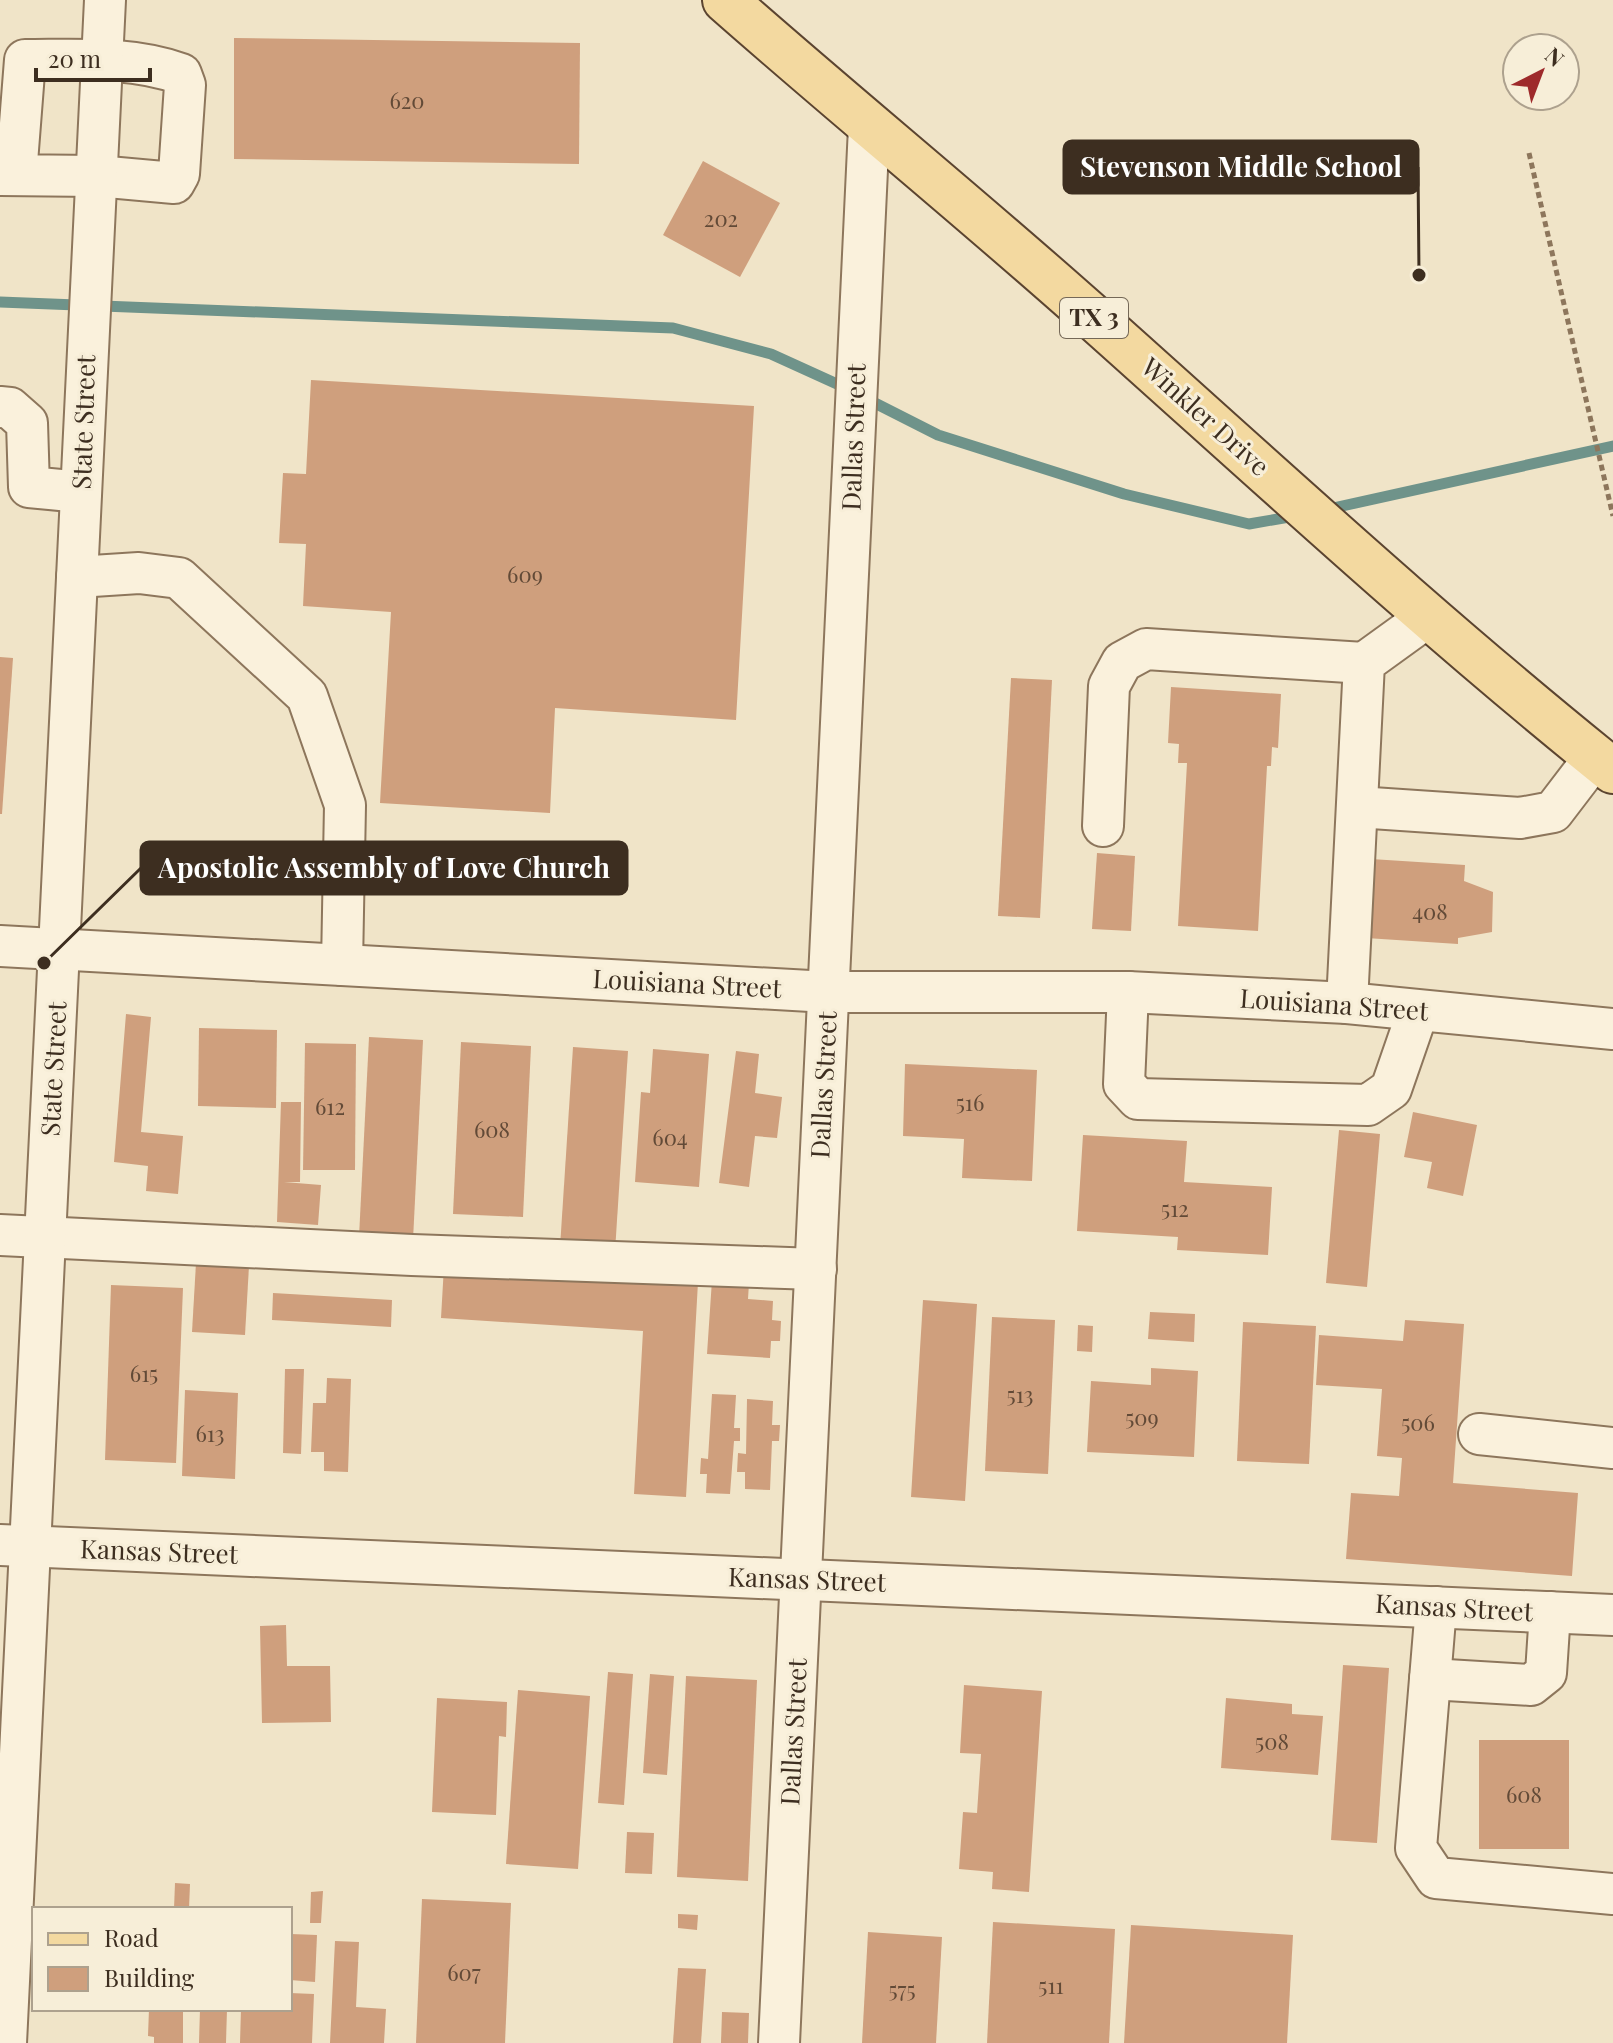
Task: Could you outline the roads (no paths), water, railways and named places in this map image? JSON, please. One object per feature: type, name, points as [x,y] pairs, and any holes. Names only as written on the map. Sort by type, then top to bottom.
[{"type":"main road","name":"Winkler Drive","points":[[725,0],[869,127],[961,200],[1429,616],[1604,764]]},
{"type":"street","name":"State Street","points":[[6,2043],[15,1546],[46,1237],[102,61],[95,3]]},
{"type":"street","points":[[25,60],[102,61],[163,67],[181,74],[185,85],[179,174],[174,183],[97,176],[8,175],[25,60]]},
{"type":"street","name":"Dallas Street","points":[[779,2043],[869,127]]},
{"type":"street","points":[[0,407],[10,408],[27,423],[29,487],[81,492]]},
{"type":"street","points":[[77,577],[139,573],[179,578],[307,696],[345,805],[342,965]]},
{"type":"street","points":[[1103,826],[1109,686],[1122,662],[1146,649],[1364,663],[1429,616]]},
{"type":"street","points":[[1347,1003],[1364,663]]},
{"type":"street","points":[[1357,807],[1520,818],[1553,812],[1604,764]]},
{"type":"street","name":"Louisiana Street","points":[[0,946],[828,992],[1128,992],[1347,1003],[1613,1029]]},
{"type":"street","points":[[1128,992],[1124,1084],[1138,1099],[1368,1105],[1391,1089],[1418,1011]]},
{"type":"street","points":[[0,1235],[412,1255],[816,1269]]},
{"type":"street","points":[[1479,1434],[1613,1448]]},
{"type":"street","name":"Kansas Street","points":[[15,1546],[1613,1615]]},
{"type":"street","points":[[1436,1607],[1416,1848],[1436,1878],[1613,1894]]},
{"type":"street","points":[[1430,1679],[1531,1685],[1546,1673],[1550,1612]]},
{"type":"waterway","points":[[0,302],[673,328],[771,354],[848,389]]},
{"type":"waterway","points":[[863,397],[938,435],[1124,494],[1249,524],[1295,516]]},
{"type":"waterway","points":[[1324,510],[1613,446]]},
{"type":"place","name":"Stevenson Middle School","points":[[1419,275]]},
{"type":"place","name":"Apostolic Assembly of Love Church","points":[[44,963]]}]
